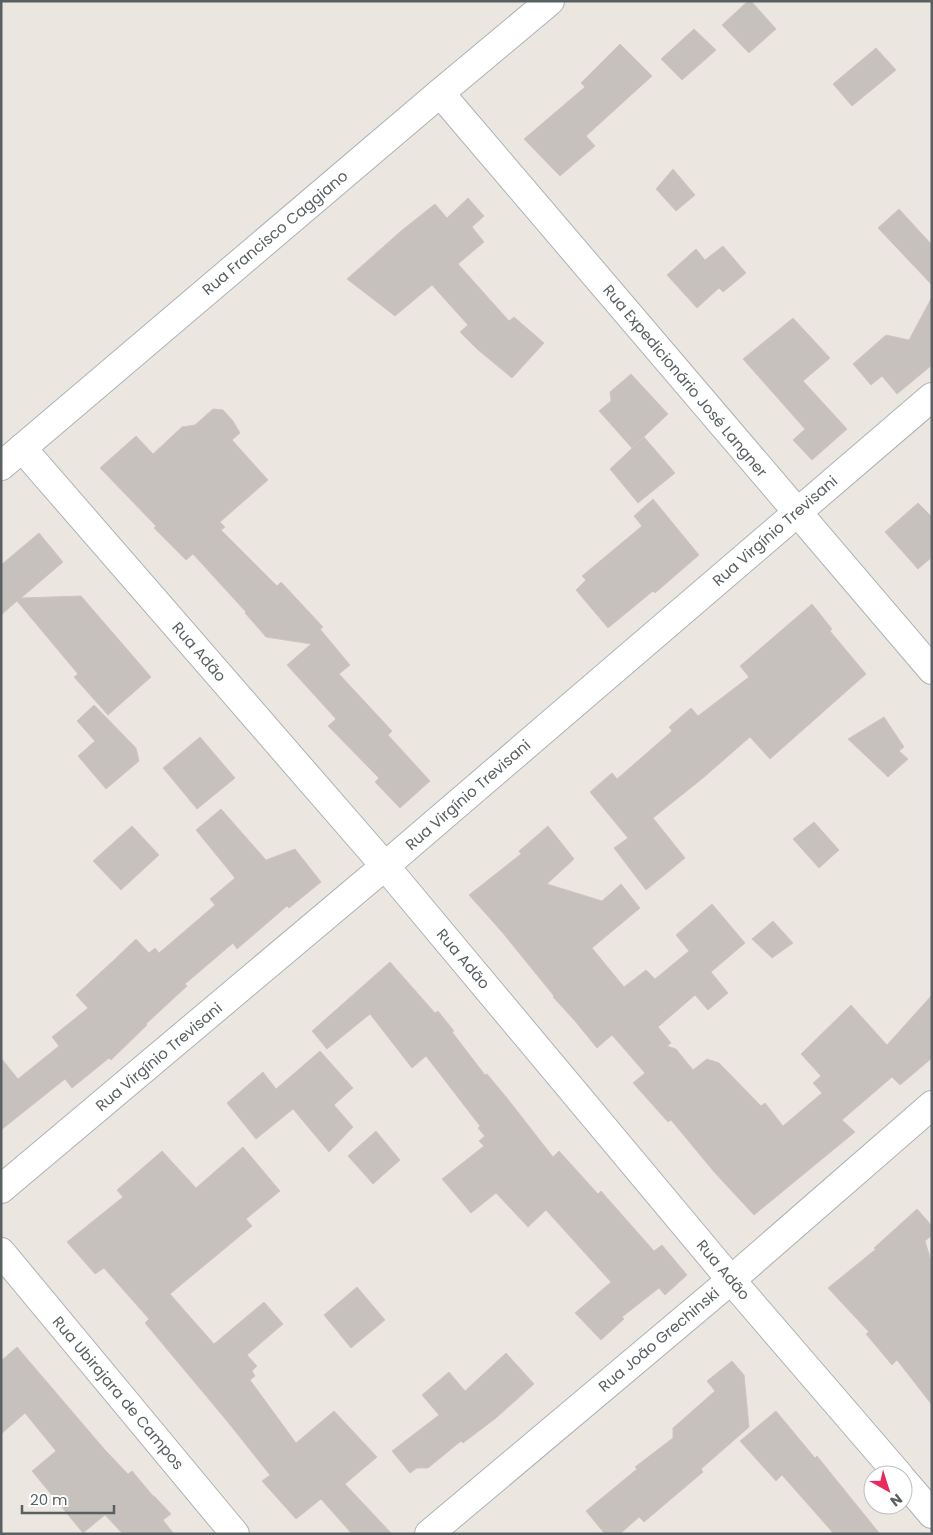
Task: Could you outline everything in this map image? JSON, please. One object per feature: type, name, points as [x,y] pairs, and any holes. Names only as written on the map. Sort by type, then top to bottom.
[{"type":"street","name":"Rua Francisco Caggiano","points":[[1,466],[440,92],[550,1]]},
{"type":"street","name":"Rua Expedicionário José Langner","points":[[440,92],[932,670]]},
{"type":"street","name":"Rua Virgínio Trevisani","points":[[1,1189],[385,866],[932,397]]},
{"type":"street","name":"Rua Adão","points":[[22,448],[385,866],[731,1280],[890,1465]]},
{"type":"street","name":"Rua João Grechinski","points":[[429,1534],[731,1280],[932,1105]]},
{"type":"street","name":"Rua Ubirajara de Campos","points":[[1,1252],[235,1534]]},
{"type":"street","points":[[913,1492],[932,1514]]},
{"type":"building","points":[[748,1],[751,1],[776,29],[749,53],[722,25]]},
{"type":"building","points":[[694,29],[716,50],[682,80],[661,59]]},
{"type":"building","points":[[620,44],[652,76],[586,136],[595,146],[560,176],[524,139],[585,87],[581,83]]},
{"type":"building","points":[[876,48],[896,70],[852,106],[833,84]]},
{"type":"building","points":[[673,169],[695,195],[676,211],[656,189]]},
{"type":"building","points":[[468,198],[484,216],[472,227],[484,242],[458,264],[509,321],[514,317],[544,343],[512,378],[460,332],[468,325],[432,285],[395,316],[347,279],[401,231],[435,204],[447,218]]},
{"type":"building","points":[[899,209],[932,245],[932,285],[878,228]]},
{"type":"building","points":[[723,246],[746,273],[723,292],[719,288],[697,308],[667,275],[696,249],[705,260]]},
{"type":"building","points":[[932,297],[932,365],[897,394],[882,376],[871,385],[853,364],[886,335],[909,340]]},
{"type":"building","points":[[793,318],[830,358],[803,381],[847,429],[812,460],[793,440],[805,429],[743,359]]},
{"type":"building","points":[[631,374],[668,414],[632,448],[599,411],[611,401],[610,392]]},
{"type":"building","points":[[213,409],[223,410],[233,421],[240,433],[232,440],[268,480],[220,522],[225,527],[221,530],[277,586],[281,582],[323,627],[320,629],[350,665],[339,674],[392,731],[388,735],[430,781],[400,808],[375,782],[379,778],[328,726],[336,719],[287,665],[311,644],[266,637],[193,554],[186,560],[154,528],[156,526],[100,468],[136,436],[153,454],[182,427],[195,425]]},
{"type":"building","points":[[644,437],[675,473],[638,503],[610,469]]},
{"type":"building","points":[[653,499],[699,555],[655,593],[653,591],[608,628],[576,590],[586,580],[582,576],[642,526],[634,516]]},
{"type":"building","points":[[918,503],[932,517],[932,557],[918,569],[885,532]]},
{"type":"building","points":[[39,533],[63,562],[21,598],[81,596],[151,677],[108,715],[74,677],[78,674],[17,601],[1,615],[1,565]]},
{"type":"building","points":[[812,604],[832,629],[830,631],[866,674],[770,759],[750,737],[653,818],[685,858],[646,890],[614,848],[628,838],[590,792],[612,773],[617,779],[672,731],[669,727],[691,708],[698,716],[749,677],[740,666]]},
{"type":"building","points":[[94,705],[136,748],[139,761],[106,789],[78,756],[95,741],[77,721]]},
{"type":"building","points":[[884,717],[904,747],[899,751],[908,759],[888,777],[848,739]]},
{"type":"building","points":[[200,737],[235,778],[197,809],[163,768]]},
{"type":"building","points":[[221,809],[266,860],[295,849],[321,882],[289,908],[287,906],[237,949],[233,943],[185,984],[187,986],[111,1060],[109,1058],[72,1088],[65,1079],[1,1130],[1,1058],[18,1079],[59,1046],[52,1037],[88,1008],[76,995],[136,939],[149,953],[155,948],[159,953],[215,905],[210,899],[235,878],[196,830]]},
{"type":"building","points":[[814,822],[839,850],[819,868],[793,839]]},
{"type":"building","points":[[132,826],[159,855],[121,890],[93,861]]},
{"type":"building","points":[[548,826],[574,859],[547,884],[602,901],[621,884],[640,908],[592,948],[624,987],[646,970],[655,979],[689,951],[676,935],[712,904],[745,943],[711,972],[728,993],[708,1010],[695,995],[658,1027],[671,1043],[667,1046],[676,1049],[693,1070],[707,1059],[719,1063],[761,1106],[765,1103],[783,1126],[822,1093],[813,1083],[821,1076],[801,1054],[851,1005],[887,1045],[932,995],[932,1058],[900,1085],[892,1077],[842,1120],[855,1132],[754,1215],[715,1173],[671,1120],[668,1122],[633,1083],[645,1073],[612,1035],[597,1048],[553,997],[502,932],[469,895],[521,854],[519,851]]},
{"type":"building","points":[[773,921],[793,943],[772,958],[752,939]]},
{"type":"building","points":[[390,962],[435,1013],[438,1011],[485,1075],[487,1074],[507,1098],[553,1157],[559,1151],[598,1194],[601,1191],[654,1251],[662,1245],[687,1275],[665,1295],[659,1288],[622,1317],[624,1319],[601,1340],[575,1313],[611,1282],[546,1210],[528,1227],[496,1193],[471,1213],[442,1179],[484,1146],[479,1141],[485,1136],[478,1128],[480,1126],[426,1056],[412,1068],[370,1014],[327,1049],[312,1031]]},
{"type":"building","points":[[320,1051],[353,1088],[334,1105],[353,1127],[329,1152],[293,1109],[256,1139],[227,1103],[263,1072],[276,1089]]},
{"type":"building","points":[[376,1131],[400,1160],[373,1184],[348,1156]]},
{"type":"building","points":[[243,1147],[280,1191],[246,1219],[252,1226],[170,1294],[214,1344],[264,1302],[283,1324],[247,1355],[257,1366],[252,1371],[255,1376],[250,1380],[296,1443],[334,1411],[377,1457],[345,1484],[392,1534],[352,1534],[321,1499],[296,1519],[262,1481],[270,1475],[145,1323],[149,1319],[104,1268],[95,1274],[67,1242],[123,1197],[117,1190],[162,1151],[196,1188]]},
{"type":"building","points":[[917,1209],[932,1226],[932,1235],[925,1241],[932,1264],[932,1405],[897,1360],[892,1365],[866,1334],[869,1332],[828,1288],[876,1249],[874,1248]]},
{"type":"building","points":[[357,1287],[385,1320],[351,1348],[324,1315]]},
{"type":"building","points":[[17,1347],[105,1450],[128,1474],[132,1471],[171,1514],[163,1520],[174,1534],[123,1534],[105,1515],[83,1533],[32,1471],[56,1451],[25,1413],[1,1434],[1,1361]]},
{"type":"building","points":[[506,1353],[534,1384],[496,1418],[463,1443],[461,1441],[428,1468],[417,1468],[410,1473],[392,1451],[439,1415],[422,1395],[449,1372],[465,1391]]},
{"type":"building","points":[[732,1361],[744,1375],[749,1427],[701,1469],[703,1472],[644,1522],[639,1517],[620,1534],[605,1534],[586,1511],[637,1469],[635,1467],[673,1438],[673,1428],[715,1391],[707,1381]]},
{"type":"building","points":[[776,1411],[815,1458],[817,1456],[880,1534],[834,1534],[782,1475],[776,1481],[740,1441]]}]
